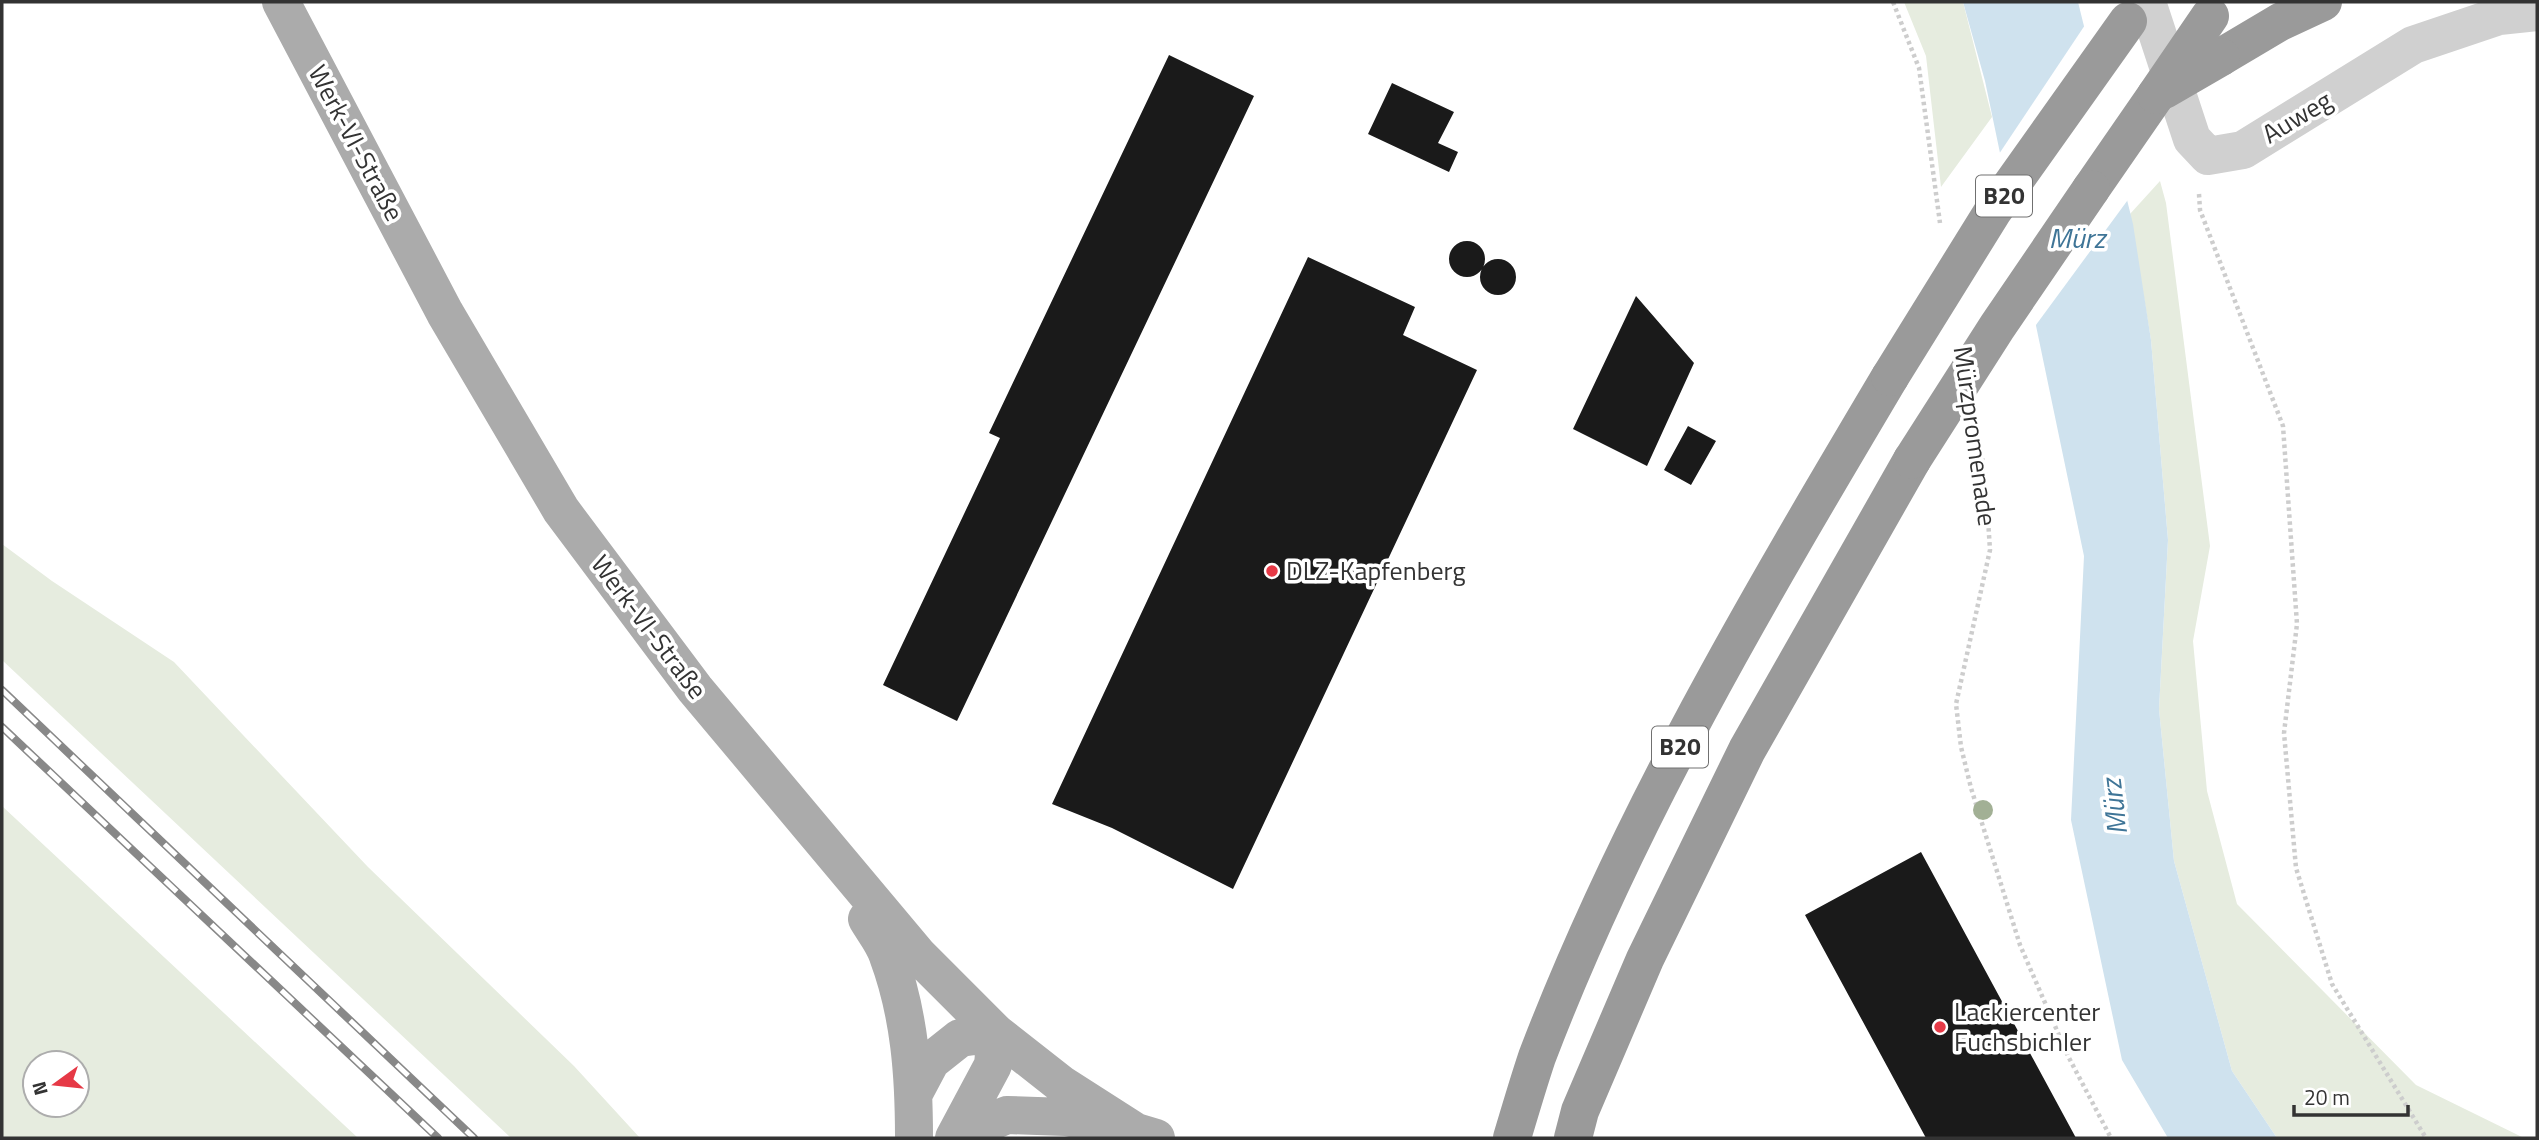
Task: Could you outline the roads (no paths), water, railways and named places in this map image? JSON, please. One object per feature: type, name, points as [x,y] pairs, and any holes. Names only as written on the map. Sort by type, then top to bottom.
[{"type":"highway","name":"B20","points":[[1512,1138],[1537,1059],[1583,946],[1692,723],[1765,589],[1890,377],[1993,211],[2142,2]]},
{"type":"highway","points":[[2157,95],[2280,22],[2322,2]]},
{"type":"highway","name":"B20","points":[[1573,1138],[1580,1111],[1645,959],[1747,750],[1912,460],[2005,316],[2215,9]]},
{"type":"main road","name":"Werk-VI-Straße","points":[[281,2],[445,313],[561,510],[695,689],[918,955],[996,1033],[1061,1084],[1146,1135]]},
{"type":"main road","points":[[820,838],[888,954],[906,1021],[914,1093],[914,1138]]},
{"type":"main road","points":[[914,1093],[931,1061],[960,1038],[996,1033],[993,1065],[954,1138]]},
{"type":"main road","points":[[962,1138],[1007,1115],[1066,1117],[1146,1135]]},
{"type":"street","name":"Auweg","points":[[2147,2],[2192,139],[2208,156],[2243,150],[2413,46],[2499,16],[2537,12]]},
{"type":"water","name":"Mürz","points":[[1963,2],[2078,2],[2133,224],[2151,340],[2168,540],[2159,709],[2174,861],[2232,1071],[2277,1138],[2168,1138],[2122,1060],[2071,820],[2084,556],[1985,81]]},
{"type":"railway","points":[[2,690],[474,1138]]},
{"type":"railway","points":[[2,727],[438,1138]]},
{"type":"place","name":"DLZ-Kapfenberg","points":[[1272,571]]},
{"type":"place","name":"Lackiercenter Fuchsbichler","points":[[1940,1027]]}]
